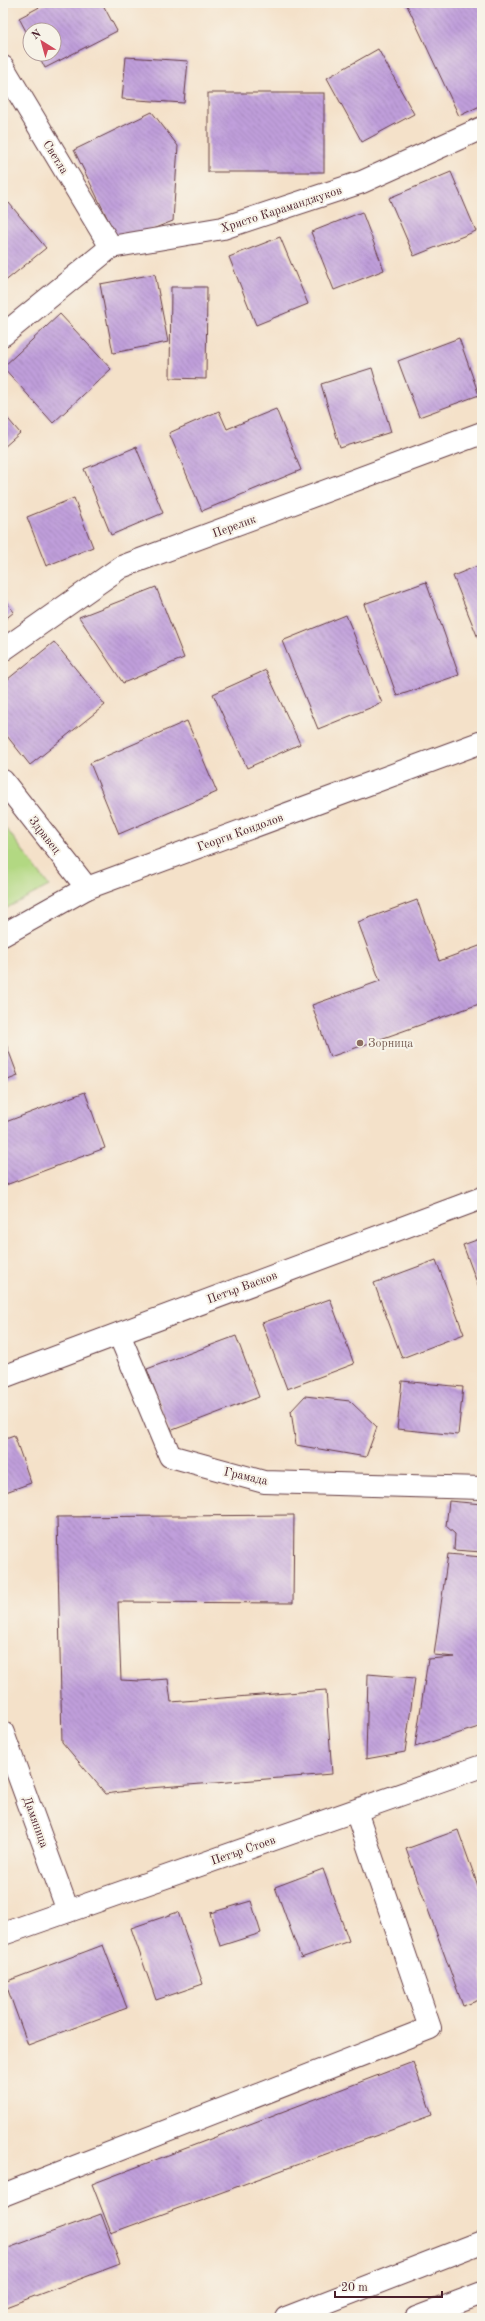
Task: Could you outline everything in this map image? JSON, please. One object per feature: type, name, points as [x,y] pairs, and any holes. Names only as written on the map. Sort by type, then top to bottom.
[{"type":"street","name":"Светла","points":[[3,67],[111,247]]},
{"type":"street","name":"Христо Караманджуков","points":[[3,334],[111,247],[223,228],[362,182],[482,128]]},
{"type":"street","name":"Перелик","points":[[3,650],[122,567],[482,433]]},
{"type":"street","name":"Георги Кондолов","points":[[3,935],[87,888],[482,742]]},
{"type":"street","name":"Здравец","points":[[3,781],[87,888]]},
{"type":"street","name":"Петър Васков","points":[[3,1377],[482,1198]]},
{"type":"street","name":"Грамада","points":[[118,1334],[170,1456],[264,1482],[482,1488]]},
{"type":"street","name":"Дамяница","points":[[3,1733],[68,1911]]},
{"type":"street","name":"Петър Стоев","points":[[3,1934],[482,1766]]},
{"type":"street","points":[[3,2195],[430,2028],[356,1811]]},
{"type":"street","points":[[286,2318],[482,2242]]},
{"type":"street","points":[[416,2318],[482,2293]]},
{"type":"green space","points":[[3,824],[49,886],[3,910]]},
{"type":"building","points":[[47,3],[102,3],[117,31],[62,59],[62,22],[22,22],[22,24],[19,18]]},
{"type":"building","points":[[406,3],[482,3],[482,105],[459,116]]},
{"type":"building","points":[[378,49],[414,114],[362,142],[327,78]]},
{"type":"building","points":[[126,57],[188,61],[184,103],[122,99]]},
{"type":"building","points":[[42,62],[57,62],[45,68]]},
{"type":"building","points":[[208,93],[324,93],[324,172],[208,172]]},
{"type":"building","points":[[152,112],[178,146],[173,221],[119,242],[74,150]]},
{"type":"building","points":[[451,172],[476,231],[414,256],[389,198]]},
{"type":"building","points":[[9,203],[46,248],[3,283],[3,208]]},
{"type":"building","points":[[362,212],[384,270],[334,290],[311,232]]},
{"type":"building","points":[[280,237],[308,304],[256,325],[229,257]]},
{"type":"building","points":[[155,274],[168,342],[113,353],[100,284]]},
{"type":"building","points":[[171,287],[207,287],[206,379],[170,378]]},
{"type":"building","points":[[60,314],[111,369],[53,423],[3,367]]},
{"type":"building","points":[[459,338],[479,395],[419,417],[398,361]]},
{"type":"building","points":[[372,368],[391,432],[340,448],[321,384]]},
{"type":"building","points":[[276,409],[301,470],[202,511],[169,433],[219,411],[227,429]]},
{"type":"building","points":[[3,413],[20,433],[3,448]]},
{"type":"building","points":[[136,447],[163,513],[111,535],[84,469]]},
{"type":"building","points":[[74,498],[93,547],[46,566],[27,517]]},
{"type":"building","points":[[482,564],[482,648],[453,576]]},
{"type":"building","points":[[426,582],[459,675],[397,696],[364,604]]},
{"type":"building","points":[[156,587],[184,658],[123,683],[79,617]]},
{"type":"building","points":[[3,598],[14,612],[3,621]]},
{"type":"building","points":[[346,615],[382,703],[318,729],[282,641]]},
{"type":"building","points":[[54,642],[105,705],[30,765],[3,731],[3,683]]},
{"type":"building","points":[[266,670],[300,744],[247,768],[213,694]]},
{"type":"building","points":[[187,721],[217,792],[119,834],[90,763]]},
{"type":"building","points":[[417,900],[439,961],[482,945],[482,1003],[330,1057],[312,1005],[380,981],[358,922]]},
{"type":"building","points":[[3,1036],[18,1076],[3,1082]]},
{"type":"building","points":[[85,1092],[105,1148],[3,1186],[3,1123]]},
{"type":"building","points":[[482,1238],[482,1296],[463,1245]]},
{"type":"building","points":[[436,1260],[464,1334],[402,1358],[374,1283]]},
{"type":"building","points":[[330,1299],[354,1364],[287,1389],[262,1323]]},
{"type":"building","points":[[236,1336],[259,1397],[170,1431],[147,1369]]},
{"type":"building","points":[[402,1381],[463,1387],[458,1435],[397,1429]]},
{"type":"building","points":[[305,1396],[350,1401],[377,1427],[366,1457],[296,1445],[291,1411]]},
{"type":"building","points":[[14,1435],[31,1483],[3,1493],[3,1439]]},
{"type":"building","points":[[449,1501],[482,1504],[482,1552],[454,1550],[455,1534],[446,1526]]},
{"type":"building","points":[[294,1515],[293,1603],[118,1602],[121,1680],[140,1681],[168,1679],[171,1702],[326,1690],[332,1774],[149,1788],[106,1794],[62,1742],[57,1517]]},
{"type":"building","points":[[448,1554],[482,1557],[482,1726],[415,1747],[428,1659],[455,1657],[434,1655]]},
{"type":"building","points":[[368,1674],[415,1678],[405,1752],[366,1759]]},
{"type":"building","points":[[458,1830],[482,1897],[482,1999],[463,2006],[406,1849]]},
{"type":"building","points":[[323,1869],[349,1941],[301,1958],[275,1887]]},
{"type":"building","points":[[251,1901],[261,1933],[220,1946],[210,1913]]},
{"type":"building","points":[[178,1912],[203,1984],[156,2000],[131,1928]]},
{"type":"building","points":[[103,1945],[127,2008],[28,2045],[5,1982]]},
{"type":"building","points":[[413,2062],[432,2115],[111,2233],[92,2184]]},
{"type":"building","points":[[101,2214],[120,2264],[3,2308],[3,2250]]},
{"type":"place","name":"Зорница","points":[[360,1043]]}]
